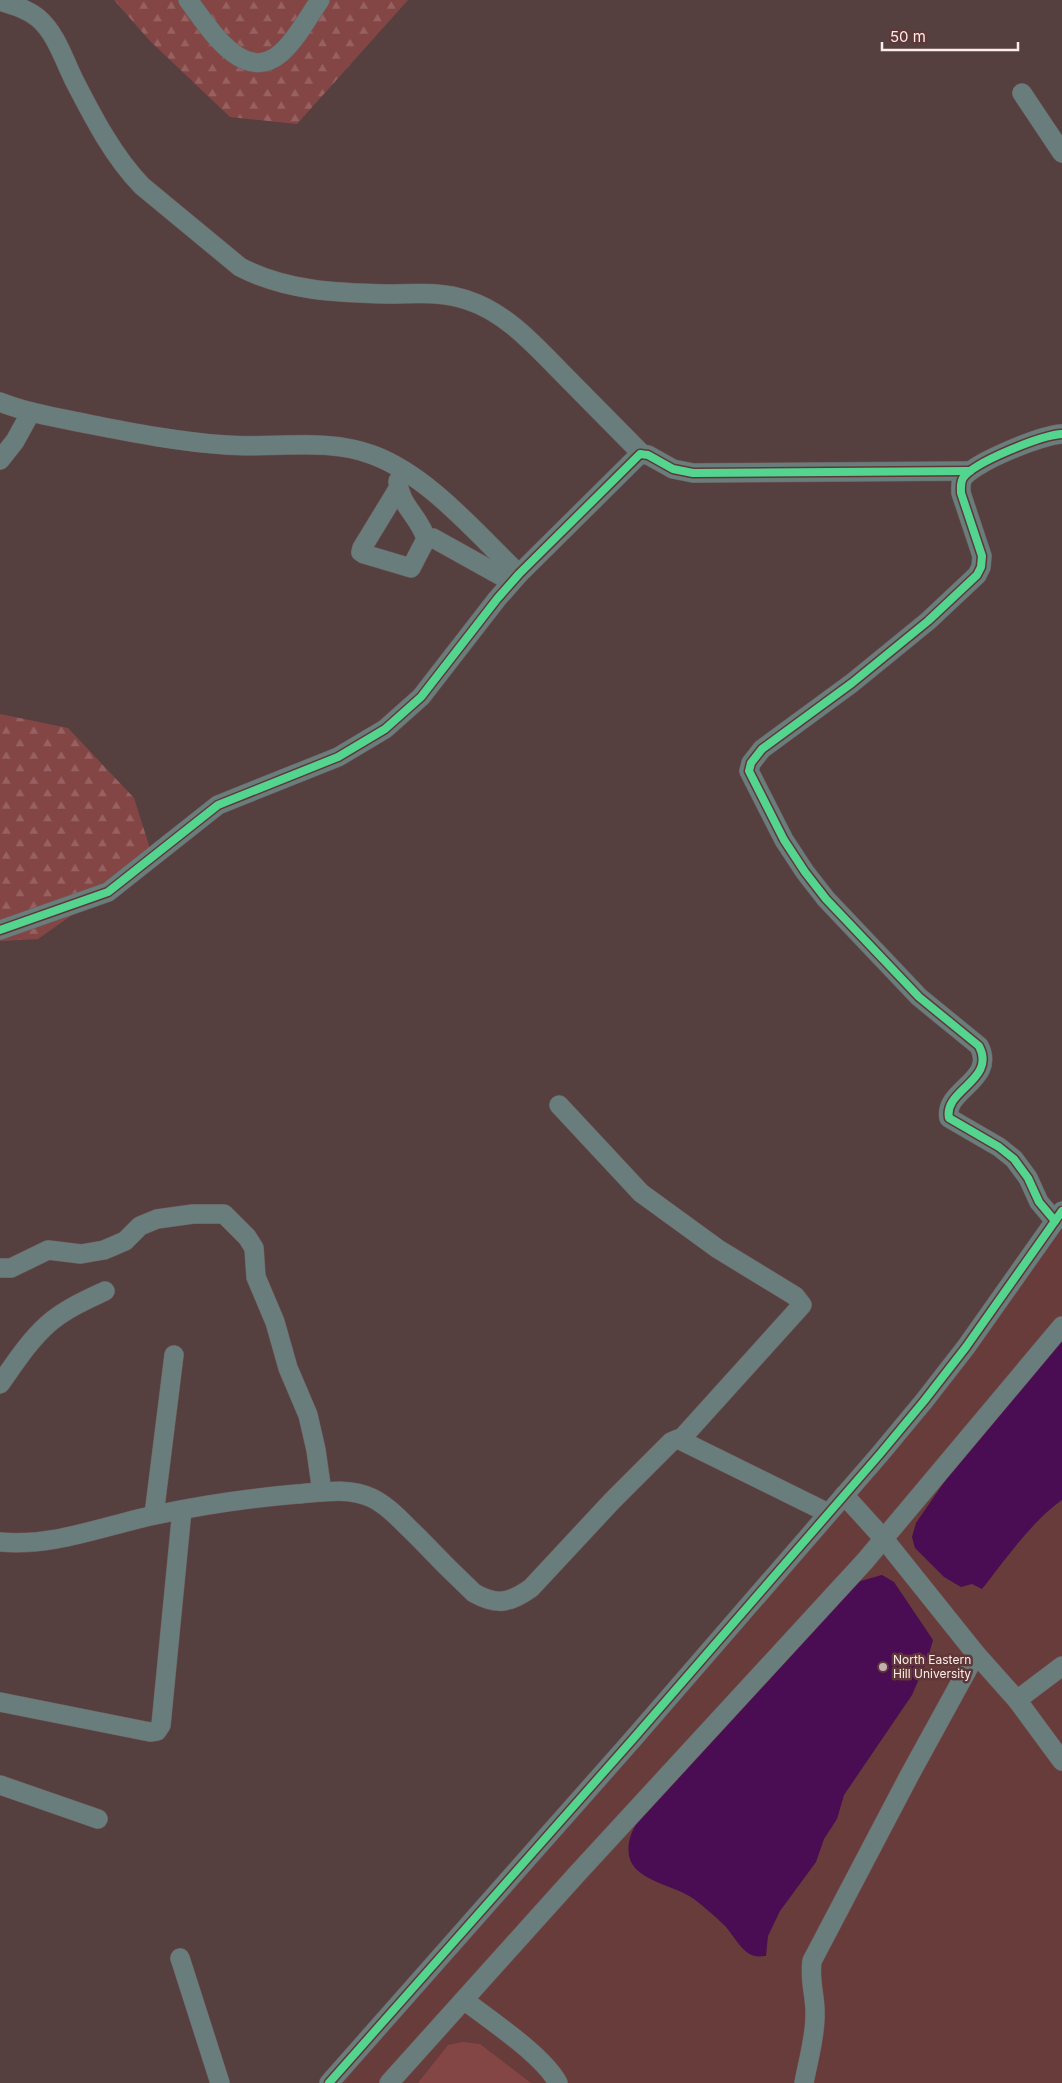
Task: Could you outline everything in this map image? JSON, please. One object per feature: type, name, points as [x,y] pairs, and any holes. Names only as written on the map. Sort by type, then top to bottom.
[{"type":"street","points":[[188,0],[223,44],[237,56],[254,63],[269,60],[281,54],[320,0]]},
{"type":"street","points":[[0,1],[21,8],[38,18],[51,33],[111,148],[127,171],[142,186],[240,268],[282,284],[322,291],[390,294],[427,292],[466,299],[492,310],[513,326],[547,358],[642,454]]},
{"type":"street","points":[[1022,93],[1062,153]]},
{"type":"street","points":[[0,402],[31,412],[126,431],[226,445],[326,444],[351,448],[374,456],[412,476],[451,508],[515,578]]},
{"type":"street","points":[[0,460],[18,436],[31,412]]},
{"type":"street","points":[[329,2083],[639,1732],[924,1401],[1059,1216],[1039,1202],[1028,1178],[1014,1159],[999,1147],[949,1118],[950,1105],[976,1076],[983,1063],[983,1054],[979,1046],[919,997],[826,899],[804,872],[784,840],[749,771],[751,763],[762,749],[868,670],[928,621],[977,575],[981,567],[982,556],[961,493],[963,478],[970,471],[1034,439],[1062,434]]},
{"type":"street","points":[[0,930],[108,892],[218,805],[338,757],[385,729],[421,697],[515,578],[637,456],[642,454],[648,455],[673,469],[693,473],[970,471]]},
{"type":"street","points":[[398,468],[398,488],[401,498],[421,527],[426,539],[411,568],[362,552],[362,548],[398,488]]},
{"type":"street","points":[[426,539],[433,538],[515,578]]},
{"type":"street","points":[[559,1104],[641,1193],[718,1249],[795,1296],[802,1305],[681,1439]]},
{"type":"street","points":[[0,1268],[12,1268],[48,1250],[81,1254],[104,1250],[126,1241],[140,1226],[157,1219],[193,1214],[224,1214],[247,1237],[254,1248],[256,1277],[271,1310],[288,1368],[309,1421],[322,1492]]},
{"type":"street","points":[[0,1384],[29,1344],[49,1323],[72,1307],[105,1291]]},
{"type":"street","points":[[389,2083],[576,1875],[884,1539],[1062,1326]]},
{"type":"street","points":[[154,1515],[174,1355]]},
{"type":"street","points":[[0,1542],[16,1543],[59,1539],[154,1515],[182,1510],[257,1498],[337,1490],[370,1497],[381,1503],[392,1511],[474,1593],[485,1600],[501,1602],[515,1599],[531,1588],[625,1488],[676,1439],[681,1439],[828,1513]]},
{"type":"street","points":[[844,1495],[884,1539],[976,1654],[1017,1700],[1062,1761]]},
{"type":"street","points":[[0,1702],[150,1732],[158,1731],[161,1726],[182,1510]]},
{"type":"street","points":[[804,2083],[815,2018],[815,2001],[810,1974],[812,1961],[908,1778],[976,1654]]},
{"type":"street","points":[[1017,1700],[1062,1666]]},
{"type":"street","points":[[0,1785],[98,1820]]},
{"type":"street","points":[[180,1958],[220,2083]]},
{"type":"street","points":[[464,2000],[537,2057],[554,2075],[558,2083]]},
{"type":"shaded area","name":"North Eastern Hill University","points":[[1062,1225],[1062,2083],[338,2083]]},
{"type":"shaded area","points":[[1062,1337],[1062,1500],[1040,1518],[982,1589],[972,1584],[961,1587],[944,1577],[915,1548],[912,1537],[916,1523],[949,1475]]},
{"type":"shaded area","points":[[882,1575],[894,1582],[933,1640],[927,1661],[912,1695],[844,1795],[837,1819],[824,1839],[816,1862],[780,1911],[768,1936],[766,1956],[755,1956],[741,1947],[727,1928],[694,1899],[687,1894],[647,1877],[639,1871],[629,1856],[630,1838],[633,1829],[660,1793],[857,1582]]},
{"type":"green space","points":[[114,0],[408,0],[297,124],[230,117],[150,41]]},
{"type":"green space","points":[[0,714],[68,728],[134,798],[153,858],[38,939],[0,941]]},
{"type":"green space","points":[[463,2042],[480,2044],[531,2083],[418,2083],[448,2045]]},
{"type":"cycle path","points":[[1055,1221],[1039,1202],[1028,1178],[1014,1159],[999,1147],[949,1118],[949,1108],[954,1100],[981,1068],[983,1058],[979,1046],[919,997],[826,899],[784,840],[749,771],[751,763],[762,749],[852,683],[928,621],[977,575],[981,567],[982,556],[961,493],[963,478],[980,465],[1009,450],[1040,439],[1062,434]]},
{"type":"cycle path","points":[[0,930],[108,892],[218,805],[338,757],[385,729],[421,697],[497,599],[519,574],[640,454],[648,455],[673,469],[693,473],[970,471]]},
{"type":"cycle path","points":[[329,2083],[633,1739],[880,1454],[966,1347],[1062,1211]]},
{"type":"place","name":"North Eastern Hill University","points":[[883,1667]]}]
